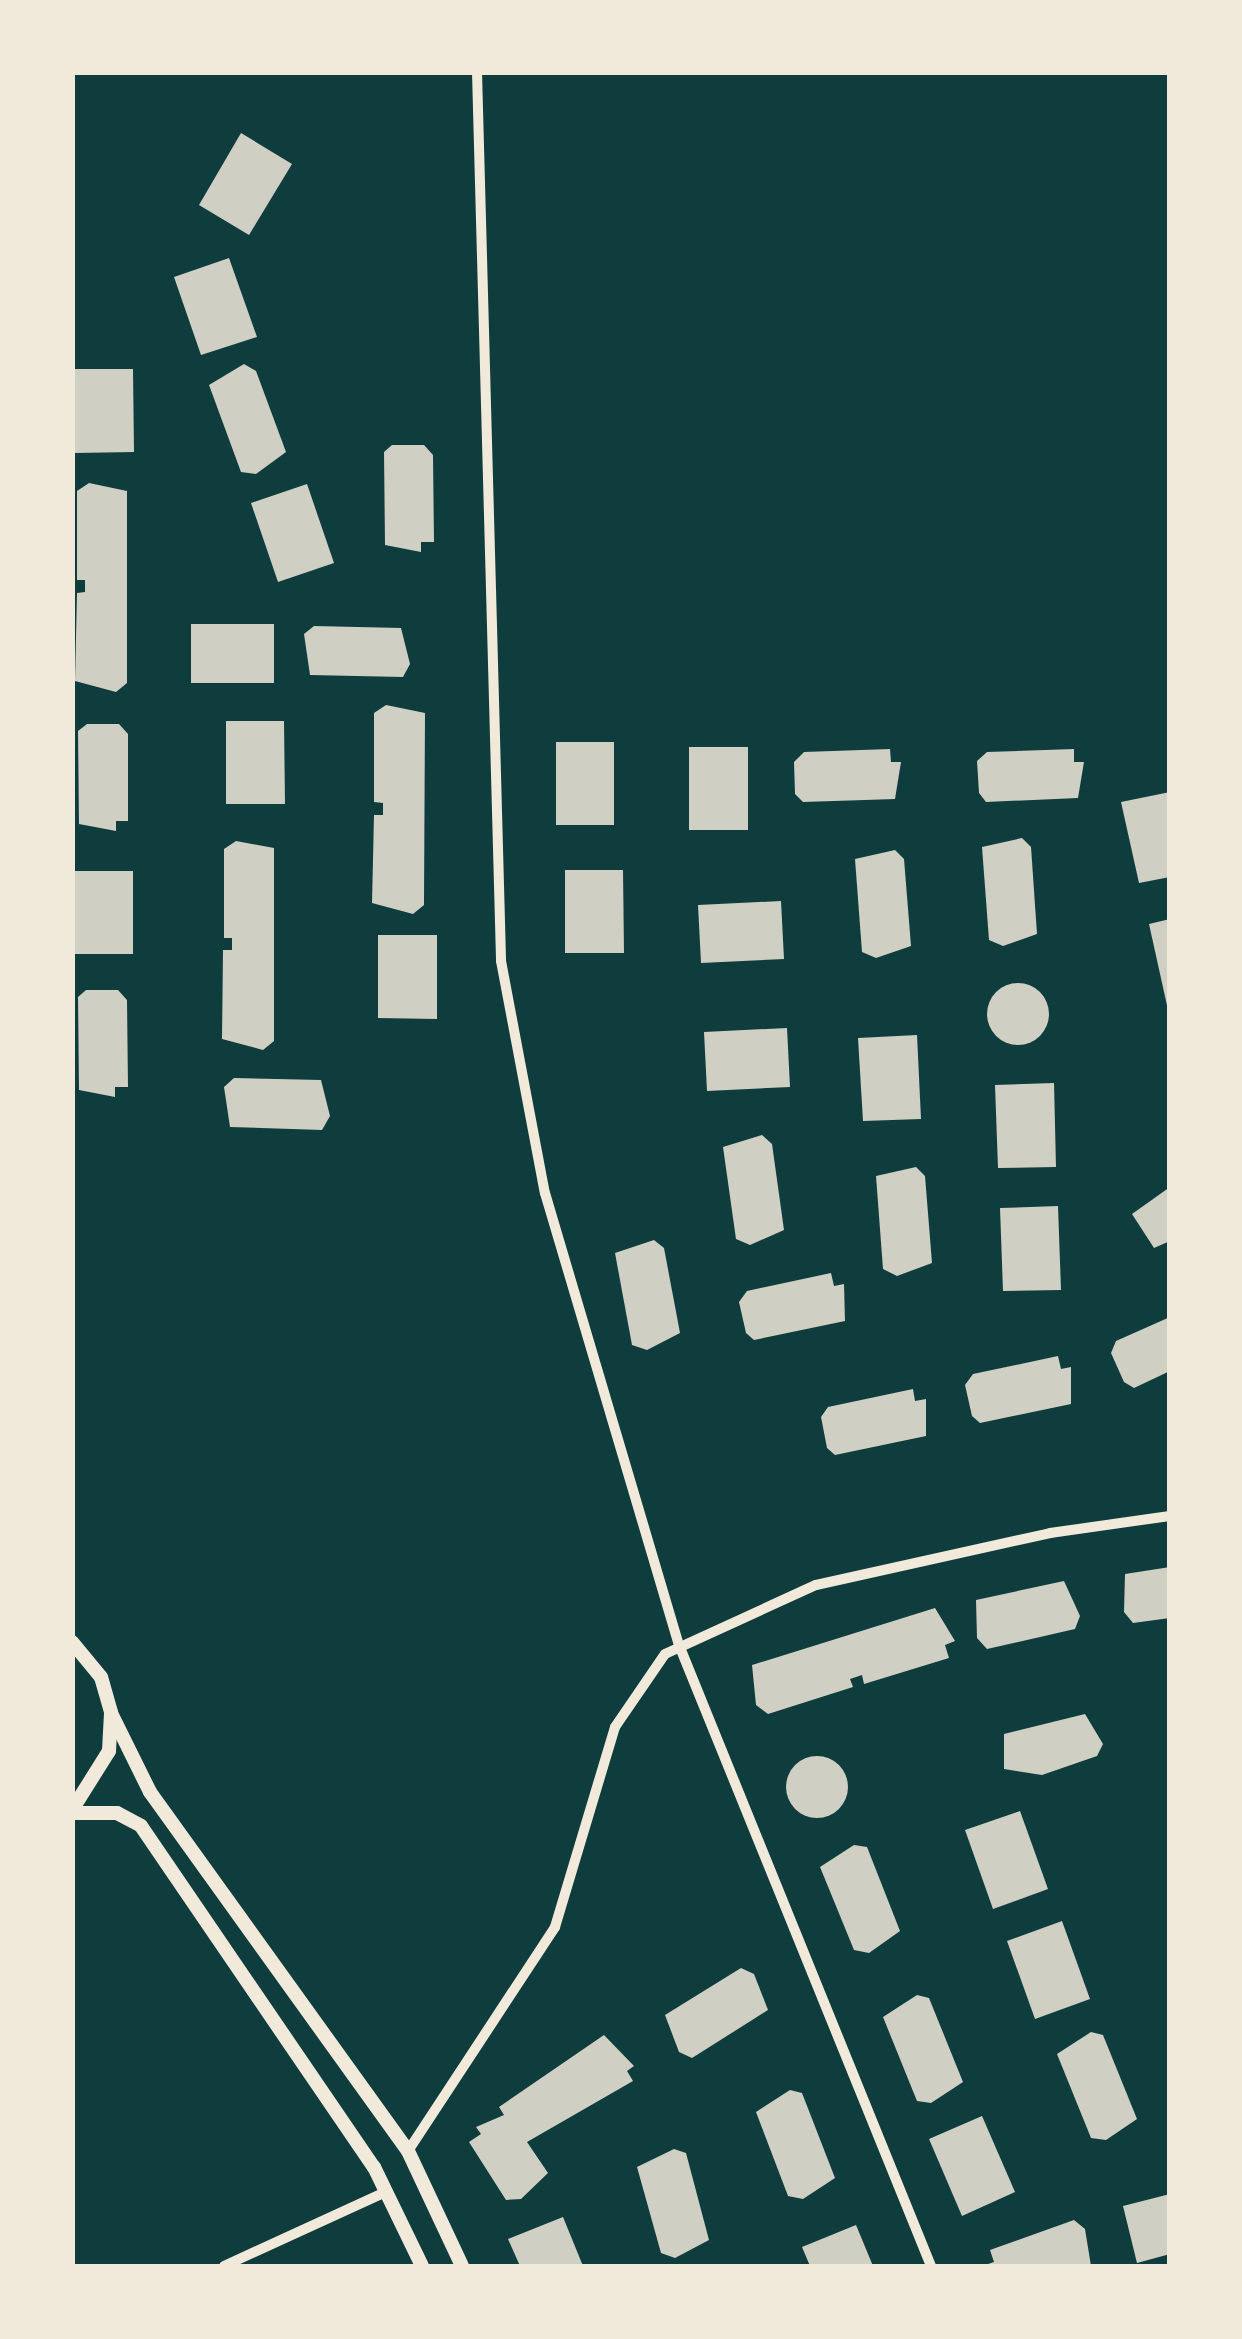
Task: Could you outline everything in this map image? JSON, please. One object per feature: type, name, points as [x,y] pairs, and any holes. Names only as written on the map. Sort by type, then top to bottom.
[{"type":"street","points":[[477,72],[500,961],[545,1194],[679,1645],[930,2266]]},
{"type":"street","points":[[408,2152],[556,1927],[615,1727],[679,1645],[816,1586],[1170,1516]]},
{"type":"street","points":[[72,1642],[101,1677],[111,1713],[150,1792],[408,2152],[462,2266]]},
{"type":"street","points":[[111,1713],[109,1750],[72,1811],[117,1813],[141,1826],[386,2192],[422,2266]]},
{"type":"street","points":[[224,2266],[386,2192]]},
{"type":"building","points":[[241,133],[292,164],[249,235],[199,205]]},
{"type":"building","points":[[229,258],[257,337],[201,355],[174,277]]},
{"type":"building","points":[[244,364],[256,371],[286,452],[256,474],[241,472],[209,385]]},
{"type":"building","points":[[75,369],[133,369],[134,452],[75,453]]},
{"type":"building","points":[[392,445],[424,445],[433,455],[434,542],[421,542],[421,552],[385,545],[384,452]]},
{"type":"building","points":[[89,483],[127,491],[127,683],[116,692],[75,681],[77,593],[85,592],[85,580],[77,580],[77,491]]},
{"type":"building","points":[[307,484],[334,563],[278,582],[251,503]]},
{"type":"building","points":[[191,624],[274,624],[274,683],[191,683]]},
{"type":"building","points":[[314,626],[401,628],[410,664],[403,677],[310,675],[304,634]]},
{"type":"building","points":[[386,705],[425,713],[424,905],[413,914],[372,903],[374,815],[383,815],[383,803],[374,802],[374,713]]},
{"type":"building","points":[[226,721],[284,721],[285,804],[226,804]]},
{"type":"building","points":[[87,724],[119,724],[128,734],[128,821],[116,821],[116,831],[79,824],[78,731]]},
{"type":"building","points":[[556,742],[614,742],[614,825],[556,825]]},
{"type":"building","points":[[689,747],[748,747],[748,830],[689,830]]},
{"type":"building","points":[[890,749],[891,762],[901,762],[895,799],[803,802],[795,794],[794,762],[804,752]]},
{"type":"building","points":[[1074,749],[1074,762],[1084,762],[1078,798],[986,802],[979,793],[977,761],[987,752]]},
{"type":"building","points":[[1170,792],[1170,877],[1139,883],[1121,802]]},
{"type":"building","points":[[1022,838],[1031,847],[1037,934],[1003,946],[989,940],[982,847]]},
{"type":"building","points":[[236,841],[274,848],[274,1041],[263,1050],[222,1039],[223,950],[232,950],[232,938],[224,938],[224,849]]},
{"type":"building","points":[[895,850],[904,859],[911,946],[876,958],[862,952],[855,859]]},
{"type":"building","points":[[565,870],[623,870],[624,953],[565,953]]},
{"type":"building","points":[[75,871],[133,871],[133,954],[75,954]]},
{"type":"building","points":[[781,901],[784,959],[701,963],[698,905]]},
{"type":"building","points":[[1170,919],[1170,1010],[1168,1010],[1149,924]]},
{"type":"building","points":[[378,935],[437,935],[437,1019],[378,1018]]},
{"type":"building","points":[[1018,983],[1040,992],[1049,1014],[1040,1036],[1018,1045],[996,1036],[987,1014],[996,992]]},
{"type":"building","points":[[86,990],[118,990],[127,1000],[128,1087],[115,1087],[115,1097],[79,1090],[78,997]]},
{"type":"building","points":[[787,1028],[790,1087],[707,1091],[704,1032]]},
{"type":"building","points":[[917,1035],[921,1119],[863,1121],[858,1038]]},
{"type":"building","points":[[234,1078],[321,1080],[330,1116],[322,1130],[230,1127],[224,1087]]},
{"type":"building","points":[[1054,1083],[1056,1167],[998,1168],[995,1085]]},
{"type":"building","points":[[762,1135],[772,1144],[784,1230],[750,1245],[736,1239],[723,1147]]},
{"type":"building","points":[[916,1167],[925,1176],[932,1263],[897,1276],[883,1269],[876,1176]]},
{"type":"building","points":[[1170,1187],[1170,1241],[1154,1248],[1132,1214]]},
{"type":"building","points":[[1058,1206],[1061,1290],[1003,1291],[1000,1208]]},
{"type":"building","points":[[654,1240],[664,1248],[680,1333],[647,1350],[632,1345],[615,1253]]},
{"type":"building","points":[[831,1273],[834,1286],[844,1284],[845,1321],[754,1340],[746,1333],[739,1302],[747,1291]]},
{"type":"building","points":[[1170,1317],[1170,1371],[1134,1388],[1124,1382],[1111,1353],[1116,1341]]},
{"type":"building","points":[[1058,1356],[1061,1369],[1071,1367],[1071,1404],[980,1423],[972,1416],[965,1385],[973,1374]]},
{"type":"building","points":[[913,1389],[915,1401],[926,1399],[926,1436],[835,1455],[827,1448],[821,1417],[828,1407]]},
{"type":"building","points":[[1170,1567],[1170,1618],[1133,1623],[1124,1612],[1125,1574]]},
{"type":"building","points":[[1064,1581],[1080,1616],[1075,1629],[987,1649],[977,1638],[976,1600]]},
{"type":"building","points":[[935,1608],[955,1641],[945,1645],[949,1658],[864,1684],[862,1675],[850,1679],[853,1687],[768,1714],[756,1705],[752,1665]]},
{"type":"building","points":[[1085,1714],[1103,1744],[1097,1756],[1042,1775],[1004,1769],[1004,1734]]},
{"type":"building","points":[[817,1756],[839,1765],[848,1787],[839,1809],[817,1818],[795,1809],[786,1787],[795,1765]]},
{"type":"building","points":[[1020,1811],[1048,1889],[993,1909],[965,1830]]},
{"type":"building","points":[[854,1845],[867,1847],[900,1931],[869,1953],[854,1950],[820,1867]]},
{"type":"building","points":[[1062,1921],[1090,1999],[1035,2019],[1007,1941]]},
{"type":"building","points":[[741,1968],[754,1974],[768,2010],[692,2058],[679,2052],[665,2015]]},
{"type":"building","points":[[917,1995],[929,1998],[963,2082],[931,2103],[917,2101],[883,2017]]},
{"type":"building","points":[[1091,2032],[1103,2035],[1137,2119],[1106,2140],[1091,2138],[1057,2054]]},
{"type":"building","points":[[604,2035],[634,2066],[627,2071],[633,2081],[527,2142],[548,2173],[521,2199],[506,2200],[469,2142],[481,2134],[476,2127],[504,2115],[499,2107]]},
{"type":"building","points":[[790,2090],[802,2093],[835,2178],[803,2199],[788,2196],[756,2112]]},
{"type":"building","points":[[982,2116],[1015,2192],[962,2216],[929,2139]]},
{"type":"building","points":[[674,2149],[686,2153],[709,2240],[675,2258],[661,2253],[637,2167]]},
{"type":"building","points":[[1170,2194],[1170,2254],[1137,2263],[1123,2206]]},
{"type":"building","points":[[563,2217],[583,2266],[520,2266],[508,2239]]},
{"type":"building","points":[[1074,2220],[1085,2229],[1091,2266],[982,2266],[994,2262],[990,2250]]},
{"type":"building","points":[[856,2225],[873,2266],[810,2266],[802,2247]]}]
